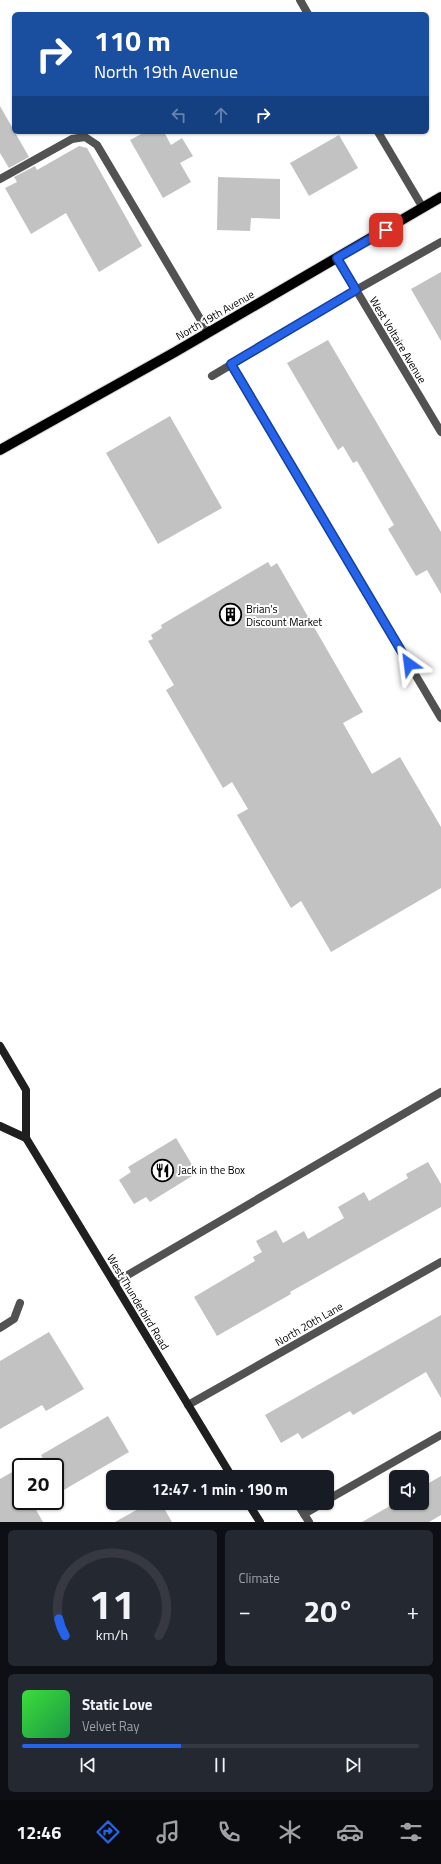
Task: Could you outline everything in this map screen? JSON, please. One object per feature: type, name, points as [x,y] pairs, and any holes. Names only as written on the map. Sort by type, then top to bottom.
[{"type":"main road","name":"North 19th Avenue","points":[[0,450],[441,197]]},
{"type":"main road","points":[[0,1046],[26,1090],[26,1138],[0,1126]]},
{"type":"main road","name":"West Thunderbird Road","points":[[26,1138],[228,1470]]},
{"type":"main road","points":[[252,1510],[260,1522]]},
{"type":"street","points":[[300,0],[307,12]]},
{"type":"street","points":[[379,134],[423,208]]},
{"type":"street","points":[[0,179],[72,139],[85,138],[97,145],[208,332]]},
{"type":"street","points":[[212,376],[356,290],[441,242]]},
{"type":"street","name":"West Voltaire Avenue","points":[[337,258],[441,432]]},
{"type":"street","points":[[231,364],[441,718]]},
{"type":"street","points":[[114,1283],[441,1092]]},
{"type":"street","name":"North 20th Lane","points":[[188,1405],[441,1262]]},
{"type":"street","points":[[0,1328],[14,1319],[20,1303]]},
{"type":"street","points":[[334,1496],[441,1435]]},
{"type":"street","points":[[301,1510],[309,1522]]},
{"type":"street","points":[[304,1514],[311,1510]]},
{"type":"building","points":[[0,106],[12,127],[12,134],[16,134],[29,157],[9,168],[0,153]]},
{"type":"building","points":[[141,134],[165,134],[171,145],[182,138],[193,156],[180,163],[191,182],[163,198],[130,140]]},
{"type":"building","points":[[339,135],[358,168],[309,196],[290,163]]},
{"type":"building","points":[[79,146],[87,148],[142,246],[99,272],[66,213],[31,234],[5,188],[17,182],[14,177],[35,166],[37,170]]},
{"type":"building","points":[[218,177],[280,179],[280,219],[251,218],[250,231],[217,230]]},
{"type":"building","points":[[441,272],[441,341],[411,289]]},
{"type":"building","points":[[328,340],[441,532],[441,594],[427,570],[416,576],[388,529],[394,525],[357,461],[353,463],[343,446],[338,450],[287,363]]},
{"type":"building","points":[[170,416],[222,508],[158,544],[106,453]]},
{"type":"building","points":[[268,562],[271,567],[277,563],[363,712],[343,723],[372,774],[400,757],[441,827],[441,888],[331,952],[301,901],[291,908],[237,815],[248,809],[232,782],[223,788],[166,690],[174,685],[148,641],[153,639],[151,635],[162,628],[161,625]]},
{"type":"building","name":"Jack in the Box","points":[[176,1138],[197,1173],[150,1202],[146,1197],[134,1204],[119,1180],[131,1172],[128,1167]]},
{"type":"building","points":[[428,1162],[441,1184],[441,1207],[290,1292],[291,1294],[217,1336],[194,1297],[255,1261],[253,1257],[262,1252],[256,1241],[276,1230],[283,1243],[304,1231],[308,1239],[344,1218],[338,1207],[364,1192],[369,1201],[408,1178],[406,1174]]},
{"type":"building","points":[[441,1315],[441,1398],[426,1372],[353,1415],[350,1411],[302,1439],[298,1433],[281,1443],[265,1415]]},
{"type":"building","points":[[49,1332],[84,1389],[46,1411],[42,1405],[0,1429],[0,1361]]},
{"type":"building","points":[[108,1416],[129,1452],[64,1490],[64,1458],[43,1458],[41,1455]]},
{"type":"building","points":[[12,1472],[12,1510],[36,1510],[43,1522],[0,1522],[0,1479]]},
{"type":"building","points":[[441,1476],[441,1515],[429,1522],[362,1522],[389,1506],[389,1510],[429,1510],[429,1483]]},
{"type":"building","points":[[136,1510],[165,1510],[172,1522],[115,1522]]},
{"type":"place","name":"Brian's Discount Market","points":[[231,615]]},
{"type":"place","name":"Jack in the Box","points":[[163,1170]]},
{"type":"route","points":[[386,230],[337,258],[356,290],[231,364],[409,664]]}]
